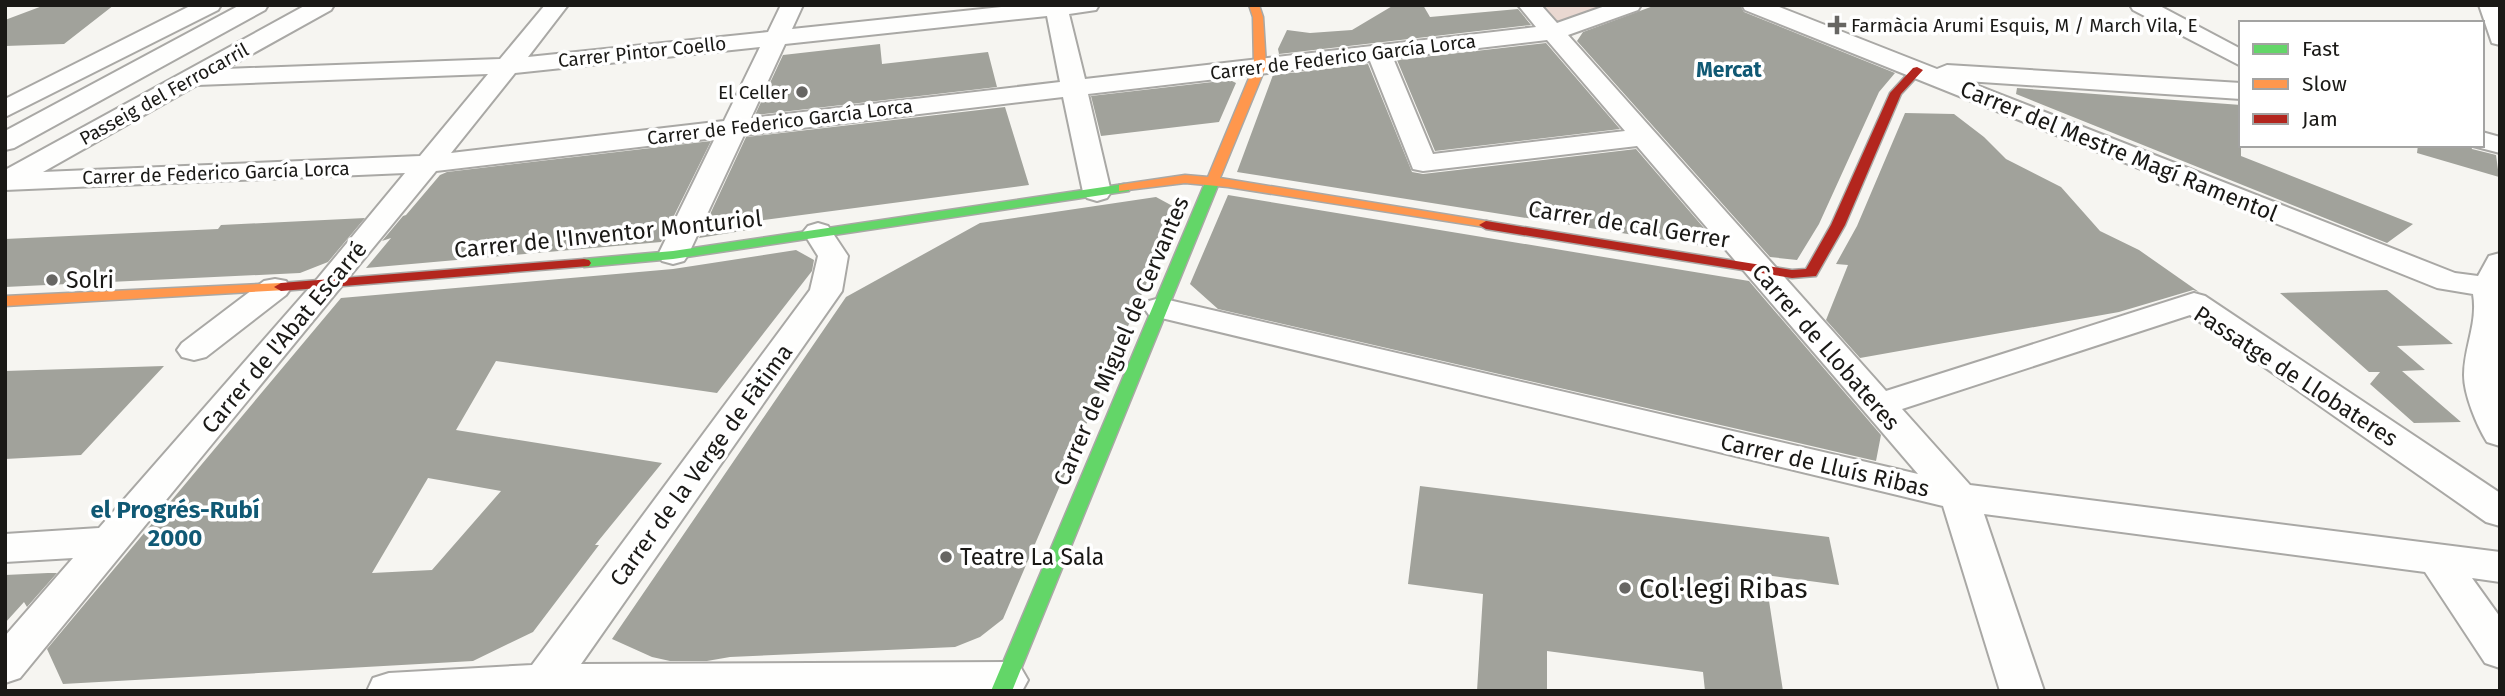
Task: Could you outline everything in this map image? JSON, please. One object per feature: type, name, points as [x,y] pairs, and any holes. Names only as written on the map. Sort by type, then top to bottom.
[{"type":"street","points":[[5,109],[209,5]]},
{"type":"street","name":"Passeig del Ferrocarril","points":[[5,142],[257,5]]},
{"type":"street","name":"Passeig del Ferrocarril","points":[[5,182],[323,5]]},
{"type":"street","name":"Carrer de l'Abat Escarré","points":[[5,666],[329,285],[557,5]]},
{"type":"street","points":[[673,254],[792,5]]},
{"type":"street","name":"Carrer Pintor Coello","points":[[194,78],[508,66],[1088,5]]},
{"type":"street","name":"Carrer de Miguel de Cervantes","points":[[1003,685],[1259,68],[1258,17],[1254,5]]},
{"type":"street","name":"Carrer de Llobateres","points":[[1529,5],[1756,268],[1959,497]]},
{"type":"street","name":"Carrer de Federico García Lorca","points":[[5,182],[427,164],[1553,32],[1630,5]]},
{"type":"street","name":"Carrer del Mestre Magí Ramentol","points":[[1753,5],[2448,281],[2496,280]]},
{"type":"street","points":[[2141,5],[2229,45]]},
{"type":"street","points":[[2490,5],[2500,40]]},
{"type":"street","points":[[1057,7],[1097,192]]},
{"type":"street","points":[[1379,53],[1423,163],[1644,137]]},
{"type":"street","points":[[1917,70],[2239,91]]},
{"type":"street","name":"Carrer de cal Gerrer","points":[[1213,180],[1792,275],[1811,273],[1838,225],[1896,93],[1917,70]]},
{"type":"street","name":"Carrer de l'Inventor Monturiol","points":[[5,301],[329,285],[673,254],[1185,178],[1213,180]]},
{"type":"street","name":"Carrer de la Verge de Fàtima","points":[[542,686],[826,291],[833,256],[818,232]]},
{"type":"street","points":[[2496,280],[2481,376],[2494,423],[2500,434]]},
{"type":"street","points":[[194,350],[275,288]]},
{"type":"street","name":"Passatge de Llobateres","points":[[1878,405],[2194,303],[2500,512]]},
{"type":"street","name":"Carrer de Lluís Ribas","points":[[1160,308],[1959,497],[2500,567]]},
{"type":"street","points":[[1959,497],[2022,691]]},
{"type":"street","points":[[5,548],[110,542]]},
{"type":"street","points":[[2437,559],[2500,651]]},
{"type":"street","points":[[389,691],[542,686],[1003,685]]},
{"type":"shaded area","points":[[1542,5],[1611,5],[1558,23]]},
{"type":"building","points":[[45,5],[114,5],[64,44],[5,46],[5,20]]},
{"type":"building","points":[[1394,5],[1423,5],[1430,17],[1518,9],[1531,25],[1279,54],[1278,49],[1287,30],[1310,33],[1352,30]]},
{"type":"building","points":[[1656,5],[1740,5],[1744,12],[1895,73],[1879,92],[1819,224],[1797,260],[1770,257],[1577,41],[1583,32]]},
{"type":"building","points":[[1546,43],[1620,129],[1435,151],[1397,60]]},
{"type":"building","points":[[880,44],[882,64],[988,52],[997,87],[755,115],[783,55]]},
{"type":"building","points":[[1368,64],[1412,172],[1423,174],[1636,149],[1722,249],[1237,172],[1273,75]]},
{"type":"building","points":[[1230,80],[1236,83],[1219,122],[1101,136],[1091,96]]},
{"type":"building","points":[[2017,88],[2239,105],[2241,156],[2413,224],[2387,243],[2016,94]]},
{"type":"building","points":[[1005,107],[1029,185],[742,223],[754,229],[699,238],[746,137]]},
{"type":"building","points":[[1905,113],[1954,114],[1984,137],[2006,159],[2061,187],[2100,231],[2139,250],[2199,292],[2193,290],[2119,312],[1860,358],[1826,320],[1848,265],[1836,264],[1857,226]]},
{"type":"building","points":[[711,141],[661,242],[366,268],[391,238],[382,241],[403,216],[440,175],[447,172]]},
{"type":"building","points":[[2418,147],[2472,147],[2496,155],[2499,177],[2417,153]]},
{"type":"building","points":[[1228,195],[1749,281],[1881,435],[1876,461],[1218,309],[1190,284]]},
{"type":"building","points":[[1156,197],[1180,210],[1003,619],[980,637],[955,647],[730,657],[707,661],[670,661],[652,657],[612,639],[846,297],[980,223]]},
{"type":"building","points":[[365,218],[328,262],[300,273],[5,287],[5,239],[218,229],[221,225]]},
{"type":"building","points":[[796,250],[814,260],[812,271],[717,393],[496,361],[456,430],[662,463],[595,545],[599,545],[533,632],[473,661],[63,684],[47,649],[341,298],[673,269]],"holes":[[[428,478],[501,491],[432,570],[372,573]]]},
{"type":"building","points":[[2387,290],[2453,344],[2397,346],[2425,370],[2402,371],[2461,422],[2414,423],[2370,384],[2380,372],[2369,372],[2280,293]]},
{"type":"building","points":[[164,366],[81,455],[5,459],[5,371]]},
{"type":"building","name":"Col·legi Ribas","points":[[1420,486],[1829,537],[1839,585],[1765,575],[1783,691],[1705,691],[1703,672],[1547,651],[1547,691],[1477,691],[1483,594],[1408,584]]},
{"type":"building","points":[[57,573],[27,607],[24,602],[5,623],[5,575]]},
{"type":"traffic: fast","points":[[1001,691],[1214,178]]},
{"type":"traffic: fast","points":[[584,263],[673,255],[1124,188]]},
{"type":"traffic: slow","points":[[1214,178],[1260,66],[1258,17],[1254,5]]},
{"type":"traffic: slow","points":[[1124,188],[1185,179],[1228,183],[1486,225]]},
{"type":"traffic: slow","points":[[5,301],[281,287]]},
{"type":"traffic: jam","points":[[1486,225],[1792,274],[1811,273],[1838,225],[1896,93],[1917,70]]},
{"type":"traffic: jam","points":[[281,287],[584,263]]},
{"type":"place","name":"Farmàcia Arumi Esquis, M / March Vila, E","points":[[1837,25]]},
{"type":"place","name":"El Celler","points":[[802,92]]},
{"type":"place","name":"Solri","points":[[52,280]]},
{"type":"place","name":"Teatre La Sala","points":[[946,557]]},
{"type":"place","name":"Col·legi Ribas","points":[[1625,588]]},
{"type":"district","name":"Mercat","points":[[1729,70]]},
{"type":"district","name":"el Progrés-Rubí 2000","points":[[175,524]]}]
